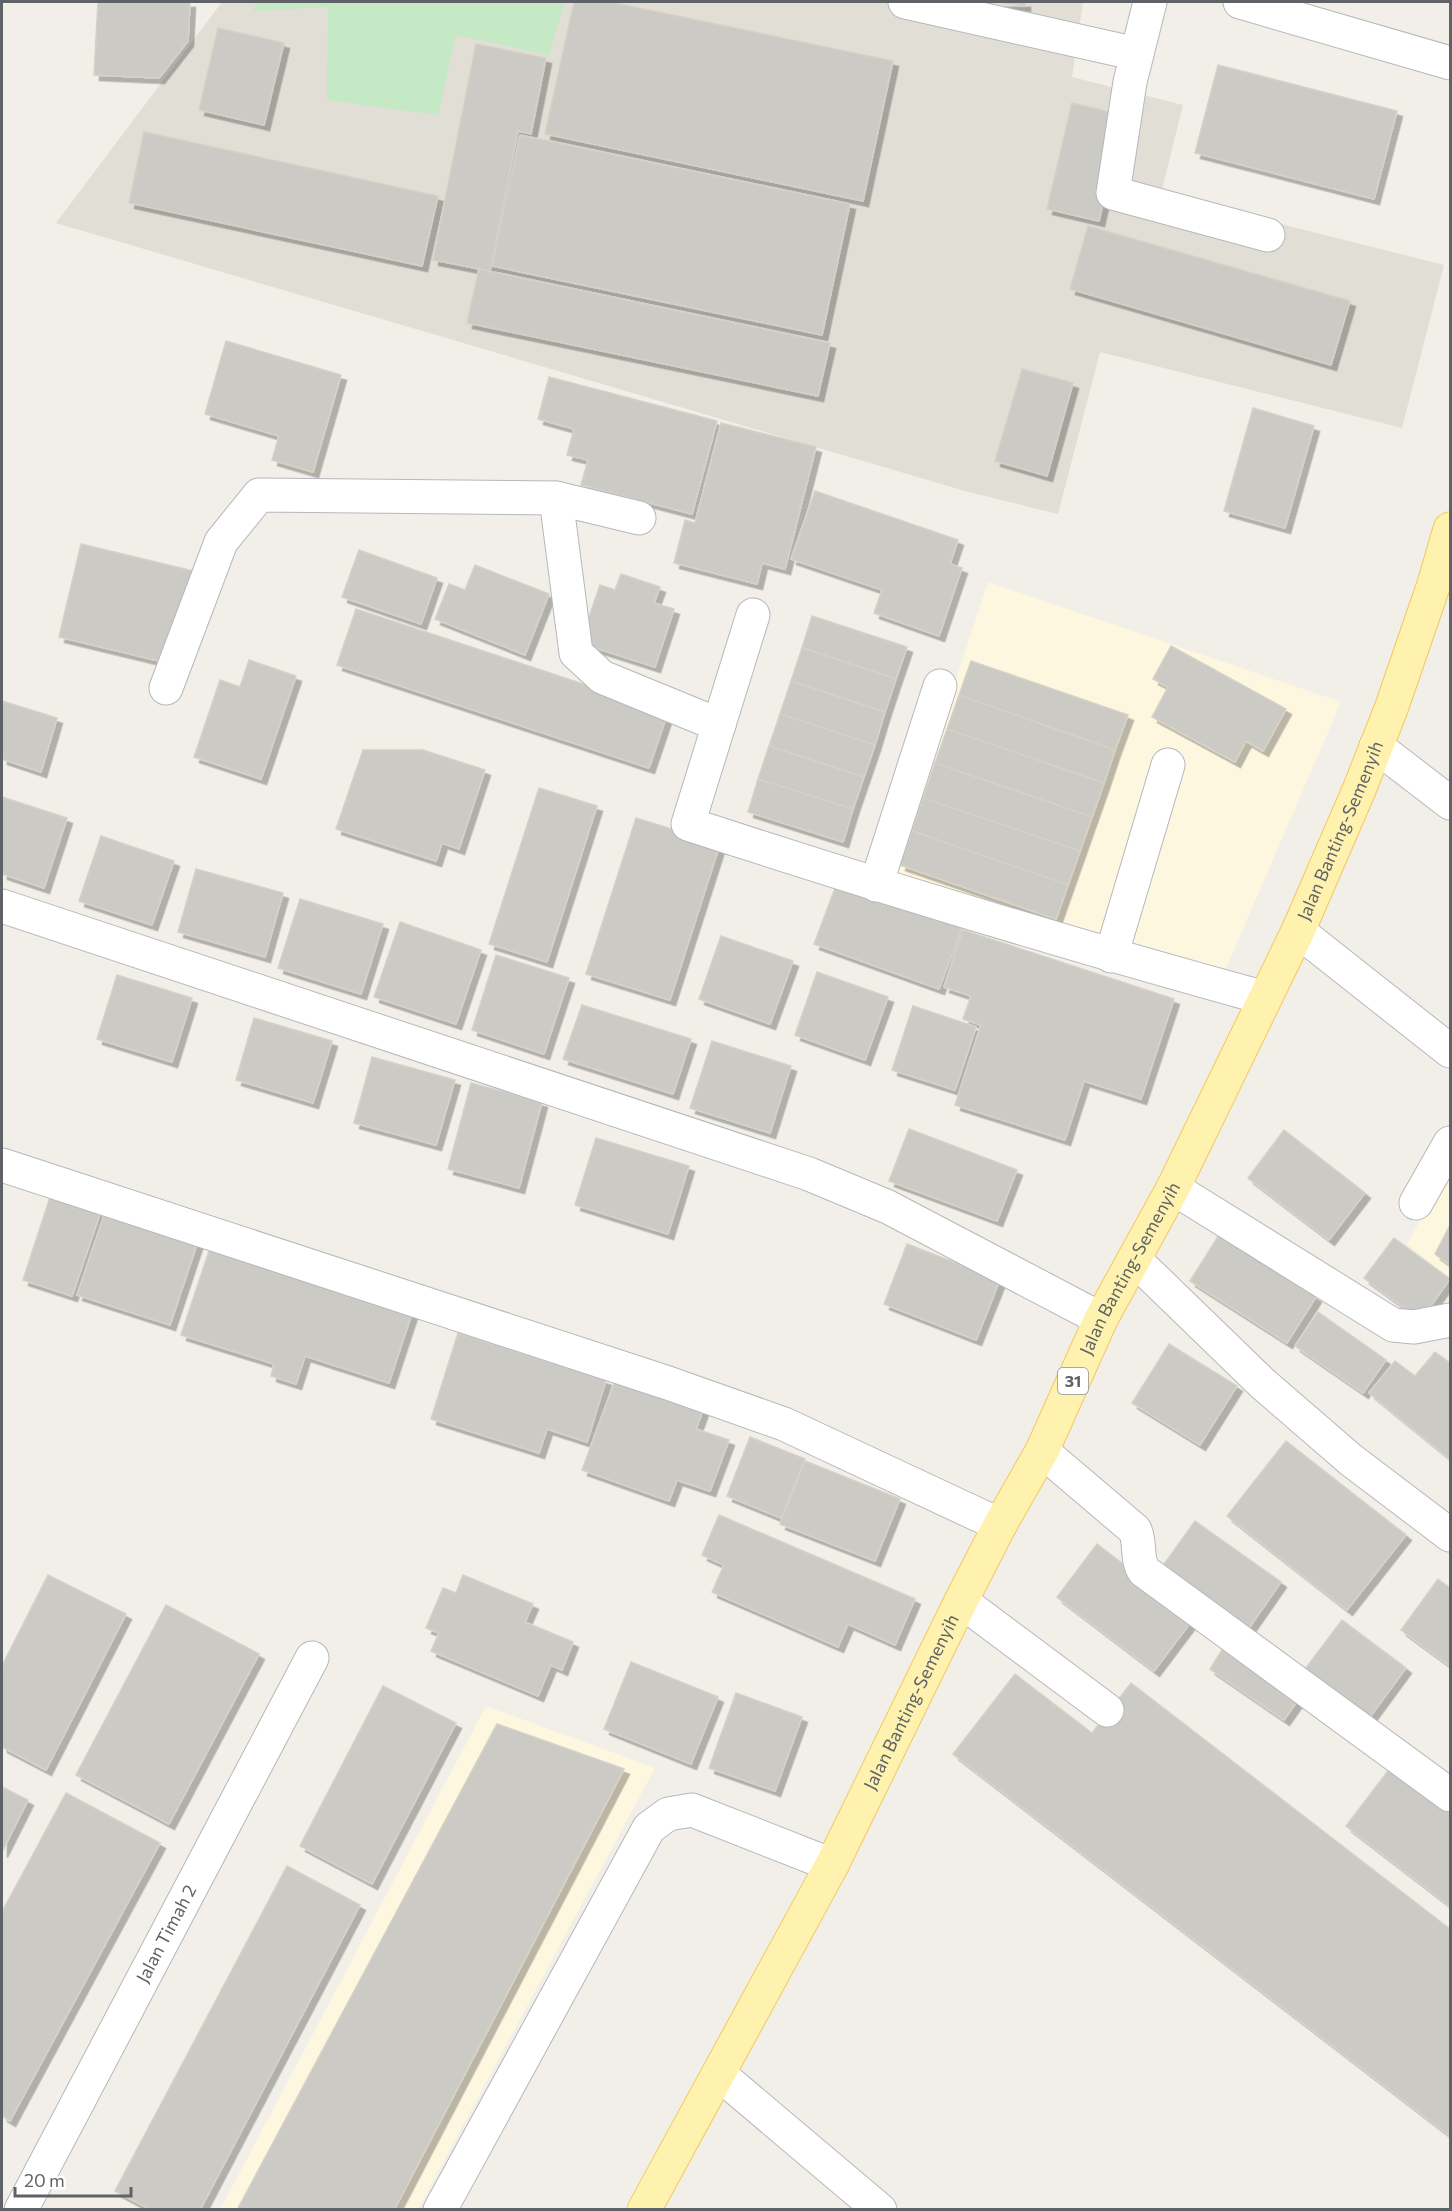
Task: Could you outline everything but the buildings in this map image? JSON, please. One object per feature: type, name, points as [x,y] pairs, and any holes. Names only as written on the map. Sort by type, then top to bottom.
[{"type":"main road","name":"Jalan Banting-Semenyih","points":[[644,2210],[832,1865],[961,1601],[1042,1451],[1101,1318],[1173,1188],[1298,931],[1377,746],[1434,584],[1450,528]]},
{"type":"street","points":[[905,2],[1137,54]]},
{"type":"street","points":[[1150,2],[1130,82],[1113,192],[1268,235]]},
{"type":"street","points":[[1240,2],[1450,63]]},
{"type":"street","points":[[166,688],[221,542],[259,495],[556,498],[639,518]]},
{"type":"street","points":[[556,498],[576,653],[602,677],[719,725]]},
{"type":"street","points":[[753,615],[688,824],[876,885],[1111,956],[1264,998]]},
{"type":"street","points":[[876,885],[940,686]]},
{"type":"street","points":[[1377,746],[1450,803]]},
{"type":"street","points":[[1111,956],[1168,765]]},
{"type":"street","points":[[2,906],[809,1174],[888,1207],[1101,1318]]},
{"type":"street","points":[[1298,931],[1450,1051]]},
{"type":"street","points":[[1416,1203],[1450,1143]]},
{"type":"street","points":[[2,1165],[645,1375],[783,1424],[1000,1525]]},
{"type":"street","points":[[1173,1188],[1393,1325],[1414,1328],[1450,1320]]},
{"type":"street","points":[[1134,1259],[1271,1391],[1351,1460],[1450,1535]]},
{"type":"street","points":[[1042,1451],[1135,1530],[1139,1540],[1139,1564],[1144,1571],[1450,1795]]},
{"type":"street","points":[[961,1601],[1107,1710]]},
{"type":"street","name":"Jalan Timah 2","points":[[21,2210],[312,1658]]},
{"type":"street","points":[[440,2210],[649,1828],[668,1814],[692,1810],[832,1865]]},
{"type":"street","points":[[719,2074],[880,2210]]},
{"type":"shaded area","points":[[222,2],[1083,2],[1072,77],[1183,105],[1161,194],[1444,265],[1402,428],[1100,352],[1058,514],[965,491],[56,223]]},
{"type":"shaded area","points":[[988,582],[1341,702],[1224,973],[892,874]]},
{"type":"shaded area","points":[[1450,1166],[1450,1278],[1407,1244]]},
{"type":"shaded area","points":[[486,1706],[655,1768],[418,2209],[220,2210]]},
{"type":"green space","points":[[257,2],[565,2],[549,55],[456,35],[438,115],[327,100],[328,7],[253,11]]}]
